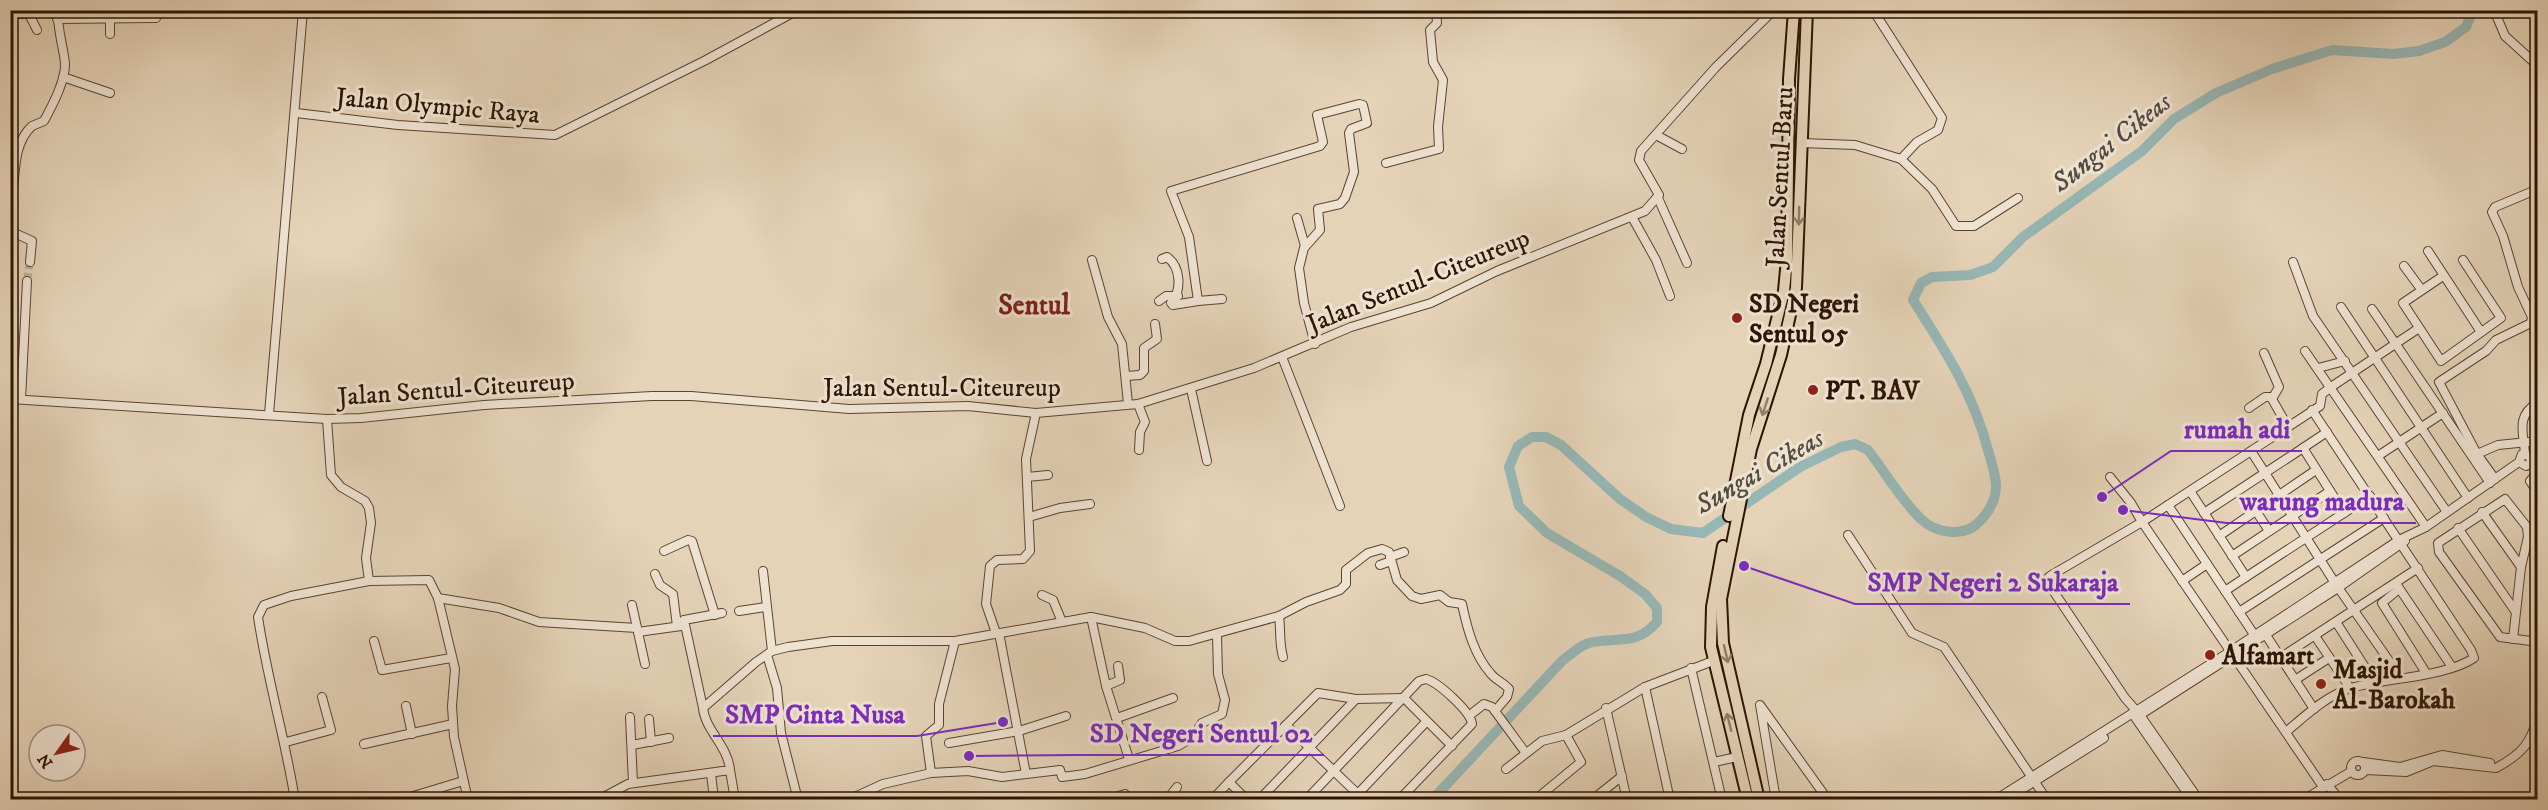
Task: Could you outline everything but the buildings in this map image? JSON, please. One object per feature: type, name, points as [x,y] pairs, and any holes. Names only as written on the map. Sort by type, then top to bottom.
[{"type":"main road","name":"Jalan Sentul Baru","points":[[1748,800],[1713,661],[1712,607],[1745,456],[1749,415],[1766,364],[1784,291],[1787,259],[1790,63],[1794,10]]},
{"type":"main road","name":"Jalan Sentul Baru","points":[[1745,456],[1781,356],[1796,288],[1801,143],[1806,82],[1807,10]]},
{"type":"main road","points":[[1790,63],[1806,66]]},
{"type":"main road","points":[[1790,79],[1806,82]]},
{"type":"main road","name":"Jalan Sentul Baru","points":[[1725,554],[1721,631],[1759,800]]},
{"type":"main road","points":[[1748,750],[1738,759],[1751,764]]},
{"type":"street","points":[[269,414],[303,10]]},
{"type":"street","name":"Jalan Olympic Raya","points":[[296,112],[398,125],[555,135],[706,60],[798,10]]},
{"type":"street","points":[[1386,163],[1439,149],[1438,127],[1443,80],[1433,62],[1430,30],[1437,23],[1436,10]]},
{"type":"street","points":[[1687,263],[1658,198],[1659,191],[1643,167],[1639,155],[1716,67],[1774,10]]},
{"type":"street","points":[[1873,10],[1942,118],[1938,130],[1917,142],[1901,159]]},
{"type":"street","points":[[2494,10],[2508,39],[2538,66]]},
{"type":"street","points":[[10,14],[31,14],[37,30]]},
{"type":"street","points":[[10,208],[14,171],[23,140],[32,126],[44,121],[63,77],[65,65],[58,15],[110,19],[156,18]]},
{"type":"street","points":[[110,19],[110,34]]},
{"type":"street","points":[[63,77],[110,93]]},
{"type":"street","points":[[1198,301],[1189,237],[1172,191],[1320,146],[1323,142],[1317,116],[1359,104],[1363,105],[1367,121],[1365,125],[1349,132],[1354,172],[1344,201],[1320,207],[1317,213],[1320,230],[1305,246],[1300,258],[1300,284],[1315,344]]},
{"type":"street","points":[[1656,135],[1682,149]]},
{"type":"street","points":[[1801,143],[1855,145],[1901,159],[1932,189],[1956,226],[1974,226],[2018,198]]},
{"type":"street","points":[[2492,481],[2439,382],[2486,351],[2496,340],[2529,325],[2532,320],[2492,212],[2495,207],[2538,189]]},
{"type":"street","name":"Jalan Sentul-Citeureup","points":[[10,399],[327,419],[484,405],[652,396],[691,396],[849,409],[968,406],[1036,413],[1138,404],[1191,389],[1282,357],[1351,327],[1431,303],[1497,271],[1645,211],[1658,198]]},
{"type":"street","points":[[1632,217],[1656,260],[1670,296]]},
{"type":"street","points":[[1298,219],[1305,246]]},
{"type":"street","points":[[10,231],[32,241],[30,262]]},
{"type":"street","points":[[2428,251],[2481,332]]},
{"type":"street","points":[[1162,259],[1170,258],[1180,288],[1178,296],[1171,304],[1222,299]]},
{"type":"street","points":[[1092,260],[1108,317],[1122,344],[1128,404]]},
{"type":"street","points":[[2443,276],[2403,303],[2443,363],[2501,318],[2463,260]]},
{"type":"street","points":[[2293,262],[2307,306],[2447,512]]},
{"type":"street","points":[[2404,266],[2421,289]]},
{"type":"street","points":[[21,399],[27,281]]},
{"type":"street","points":[[1160,301],[1166,296],[1178,296]]},
{"type":"street","points":[[2529,310],[2538,305]]},
{"type":"street","points":[[2340,307],[2468,498]]},
{"type":"street","points":[[2372,309],[2492,481]]},
{"type":"street","points":[[1126,376],[1144,372],[1145,346],[1158,337],[1155,324]]},
{"type":"street","points":[[2192,800],[2046,580],[2168,506],[2288,427],[2321,404],[2322,394],[2331,387],[2420,328]]},
{"type":"street","points":[[2305,351],[2426,527]]},
{"type":"street","points":[[2264,353],[2279,387],[2272,397]]},
{"type":"street","points":[[1282,357],[1340,506]]},
{"type":"street","points":[[2318,368],[2345,361]]},
{"type":"street","points":[[1191,389],[1207,461]]},
{"type":"street","points":[[2249,408],[2265,397],[2272,397]]},
{"type":"street","points":[[2272,397],[2288,427]]},
{"type":"street","points":[[2525,453],[2522,418],[2528,409],[2538,402]]},
{"type":"street","points":[[1138,404],[1145,422],[1140,432],[1139,450]]},
{"type":"street","points":[[2286,732],[2314,709],[2349,688],[2452,667],[2470,660],[2474,655],[2312,410]]},
{"type":"street","points":[[1026,774],[1019,731],[997,633],[986,604],[990,566],[997,560],[1023,559],[1029,555],[1028,448],[1036,413]]},
{"type":"street","points":[[2378,456],[2443,413]]},
{"type":"street","points":[[327,419],[332,475],[341,488],[365,501],[369,508],[371,523],[366,558],[369,581]]},
{"type":"street","points":[[2204,513],[2327,432]]},
{"type":"street","points":[[2477,454],[2498,445],[2538,441]]},
{"type":"street","points":[[2303,448],[2344,513]]},
{"type":"street","points":[[2251,451],[2337,585],[2401,678]]},
{"type":"street","points":[[1995,800],[2073,754],[2233,653],[2426,527],[2519,462],[2520,456],[2525,453]]},
{"type":"street","points":[[2525,453],[2531,457],[2529,464]]},
{"type":"street","points":[[2519,462],[2526,466],[2529,464]]},
{"type":"street","points":[[2529,464],[2537,475],[2530,481],[2538,493]]},
{"type":"street","points":[[2219,536],[2316,470]]},
{"type":"street","points":[[1027,477],[1048,475]]},
{"type":"street","points":[[2110,477],[2131,503],[2286,732],[2325,785],[2340,800]]},
{"type":"street","points":[[2190,491],[2246,577]]},
{"type":"street","points":[[2232,556],[2330,491]]},
{"type":"street","points":[[2225,591],[2370,496]]},
{"type":"street","points":[[2512,639],[2521,567],[2528,537],[2527,527],[2505,499],[2438,543],[2439,552],[2500,637],[2512,639],[2538,642]]},
{"type":"street","points":[[1029,517],[1060,508],[1090,504]]},
{"type":"street","points":[[2168,506],[2256,637]]},
{"type":"street","points":[[2256,511],[2270,531]]},
{"type":"street","points":[[2482,512],[2521,567]]},
{"type":"street","points":[[2239,612],[2384,518]]},
{"type":"street","points":[[2458,528],[2515,611]]},
{"type":"street","points":[[1848,536],[1912,633],[1944,647],[2047,800]]},
{"type":"street","points":[[664,551],[688,540],[692,541],[718,614],[684,620],[681,626]]},
{"type":"street","points":[[703,708],[770,653],[832,641],[955,641],[1091,617],[1146,628],[1174,641],[1217,635],[1279,616],[1306,602],[1343,589],[1347,582],[1346,570],[1368,554],[1382,549],[1389,552],[1399,584],[1415,598],[1440,595],[1449,602],[1462,604],[1469,631],[1482,662],[1495,679],[1509,689],[1496,712]]},
{"type":"street","points":[[1380,565],[1404,552]]},
{"type":"street","points":[[2182,581],[2207,564]]},
{"type":"street","points":[[2418,568],[2382,603],[2426,673]]},
{"type":"street","points":[[763,571],[770,653],[777,688],[781,733],[798,800]]},
{"type":"street","points":[[654,574],[660,585],[673,594],[705,718],[729,757],[735,800]]},
{"type":"street","points":[[295,800],[286,742],[265,666],[258,616],[260,610],[264,605],[291,596],[369,581],[429,580],[438,597],[455,674],[453,724],[468,800]]},
{"type":"street","points":[[2280,658],[2397,586]]},
{"type":"street","points":[[2397,586],[2452,667]]},
{"type":"street","points":[[2499,587],[2518,590]]},
{"type":"street","points":[[1042,595],[1053,600],[1062,622]]},
{"type":"street","points":[[438,597],[499,608],[539,622],[638,630],[681,626]]},
{"type":"street","points":[[632,604],[645,664]]},
{"type":"street","points":[[739,611],[766,607]]},
{"type":"street","points":[[1279,616],[1281,634],[1279,641],[1283,657]]},
{"type":"street","points":[[1091,617],[1106,686],[1129,759]]},
{"type":"street","points":[[2336,622],[2375,683]]},
{"type":"street","points":[[2264,632],[2314,709]]},
{"type":"street","points":[[848,800],[883,784],[931,773],[968,771],[1002,777],[1060,770],[1062,777],[1085,774],[1178,746],[1193,737],[1202,723],[1223,713],[1225,698],[1218,674],[1217,635]]},
{"type":"street","points":[[2315,636],[2349,688]]},
{"type":"street","points":[[374,641],[382,670],[451,658]]},
{"type":"street","points":[[931,773],[926,736],[939,725],[939,704],[955,641]]},
{"type":"street","points":[[2295,680],[2329,658]]},
{"type":"street","points":[[1506,769],[1525,752],[1548,738],[1566,735],[1606,708],[1645,687],[1713,661]]},
{"type":"street","points":[[1106,686],[1120,680],[1118,666]]},
{"type":"street","points":[[1691,668],[1722,800]]},
{"type":"street","points":[[1306,800],[1419,681],[1427,679],[1470,715],[1471,726],[1399,800]]},
{"type":"street","points":[[1645,687],[1670,800]]},
{"type":"street","points":[[1212,800],[1318,693],[1356,699],[1404,699],[1452,746]]},
{"type":"street","points":[[286,742],[331,730],[322,696]]},
{"type":"street","points":[[1117,718],[1173,698]]},
{"type":"street","points":[[1259,800],[1356,699]]},
{"type":"street","points":[[1470,715],[1484,704],[1496,712],[1525,752]]},
{"type":"street","points":[[1776,800],[1760,705],[1827,800]]},
{"type":"street","points":[[406,706],[412,734]]},
{"type":"street","points":[[1606,708],[1627,800]]},
{"type":"street","points":[[2528,743],[2534,734],[2538,712]]},
{"type":"street","points":[[2136,714],[2199,800]]},
{"type":"street","points":[[630,717],[633,783]]},
{"type":"street","points":[[949,743],[1019,731],[1066,717]]},
{"type":"street","points":[[649,719],[651,742]]},
{"type":"street","points":[[1286,724],[1358,797],[1426,722]]},
{"type":"street","points":[[364,744],[453,724]]},
{"type":"street","points":[[1536,799],[1581,762],[1566,735]]},
{"type":"street","points":[[632,745],[669,738]]},
{"type":"street","points":[[2302,800],[2352,771],[2354,762],[2364,766],[2405,766],[2435,755],[2491,764],[2506,761],[2538,738]]},
{"type":"street","points":[[1714,762],[1738,759]]},
{"type":"street","points":[[598,800],[633,783],[730,770]]},
{"type":"street","points":[[711,773],[714,800]]},
{"type":"street","points":[[1593,800],[1622,776]]},
{"type":"street","points":[[2005,800],[2034,778]]},
{"type":"street","points":[[400,800],[464,781]]},
{"type":"street","points":[[1229,782],[1246,800]]},
{"type":"street","points":[[1167,800],[1177,788]]},
{"type":"street","points":[[1104,800],[1125,794],[1131,800]]},
{"type":"waterway","name":"Sungai Cikeas","points":[[1432,800],[1562,661],[1589,643],[1633,638],[1649,630],[1657,622],[1657,608],[1645,594],[1620,576],[1547,533],[1519,506],[1509,467],[1518,446],[1532,437],[1546,437],[1561,445],[1620,499],[1646,517],[1671,529],[1703,533],[1800,467],[1841,447],[1855,444],[1868,450],[1907,503],[1927,524],[1950,532],[1973,527],[1985,515],[1993,501],[1996,491],[1994,473],[1982,429],[1966,391],[1947,354],[1913,300],[1921,283],[1932,277],[1970,275],[1993,267],[2023,237],[2142,151],[2174,119],[2216,93],[2272,69],[2332,50],[2393,54],[2419,51],[2445,42],[2466,27],[2473,10]]},
{"type":"tunnel","points":[[27,281],[30,262]]},
{"type":"place","name":"SD Negeri Sentul 05","points":[[1737,318]]},
{"type":"place","name":"PT. BAV","points":[[1813,390]]},
{"type":"place","name":"rumah adi","points":[[2102,497]]},
{"type":"place","name":"warung madura","points":[[2123,510]]},
{"type":"place","name":"SMP Negeri 2 Sukaraja","points":[[1744,566]]},
{"type":"place","name":"Alfamart","points":[[2210,655]]},
{"type":"place","name":"Masjid Al-Barokah","points":[[2321,684]]},
{"type":"place","name":"SMP Cinta Nusa","points":[[1003,722]]},
{"type":"place","name":"SD Negeri Sentul 02","points":[[969,756]]},
{"type":"district","name":"Sentul","points":[[1034,304]]}]
